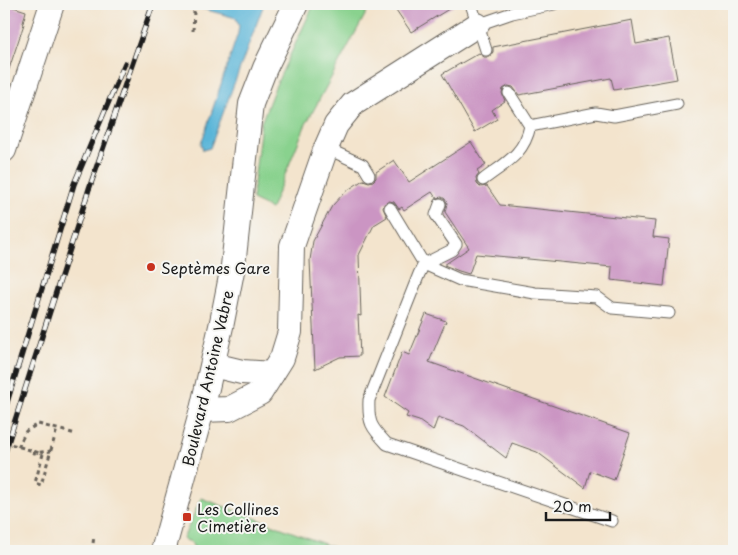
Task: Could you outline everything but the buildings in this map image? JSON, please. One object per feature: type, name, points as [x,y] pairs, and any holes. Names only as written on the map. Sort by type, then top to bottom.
[{"type":"street","points":[[4,150],[52,4]]},
{"type":"street","name":"Boulevard Antoine Vabre","points":[[163,551],[202,410],[233,266],[251,104],[265,68],[296,4]]},
{"type":"street","points":[[202,410],[229,408],[260,393],[282,358],[290,332],[292,246],[326,148],[336,126],[353,104],[474,14]]},
{"type":"street","points":[[213,365],[242,372],[272,374]]},
{"type":"lane","points":[[486,50],[474,14],[512,13],[554,4]]},
{"type":"lane","points":[[483,180],[515,156],[527,140],[530,126],[509,93]]},
{"type":"lane","points":[[530,126],[596,114],[614,116],[677,104]]},
{"type":"lane","points":[[326,148],[363,165],[370,176]]},
{"type":"lane","points":[[440,204],[436,215],[456,244],[452,250],[424,264],[368,400],[368,417],[374,430],[388,444],[612,522]]},
{"type":"lane","points":[[390,208],[424,264],[460,280],[535,293],[597,297],[612,308],[669,312]]},
{"type":"path","points":[[193,31],[194,11]]},
{"type":"path","points":[[18,447],[26,431],[38,424],[76,434]]},
{"type":"path","points":[[4,442],[43,454],[35,483],[41,485],[57,429]]},
{"type":"path","points":[[34,452],[50,451]]},
{"type":"path","points":[[92,551],[94,536]]},
{"type":"green space","points":[[314,4],[371,4],[305,126],[271,209],[252,200],[261,123],[275,87]]},
{"type":"green space","points":[[201,498],[343,551],[193,551],[194,548],[191,542],[183,539]]},
{"type":"water","points":[[188,4],[264,4],[210,148],[203,150],[201,144],[239,25],[236,18]]},
{"type":"railway","points":[[4,455],[89,189],[153,4]]},
{"type":"railway","points":[[4,412],[74,184],[125,63]]},
{"type":"place","name":"Septèmes Gare","points":[[151,267]]},
{"type":"place","name":"Les Collines Cimetière","points":[[187,517]]}]
